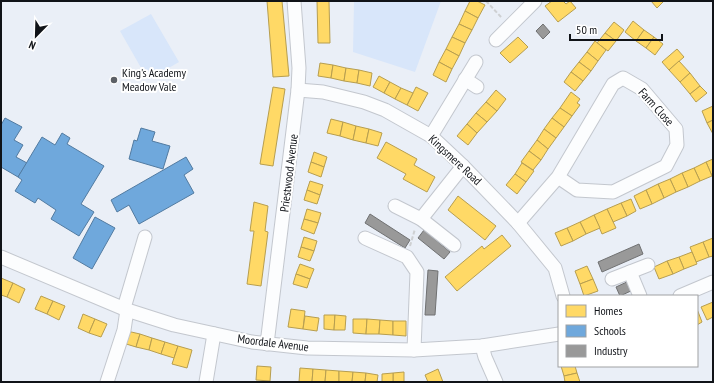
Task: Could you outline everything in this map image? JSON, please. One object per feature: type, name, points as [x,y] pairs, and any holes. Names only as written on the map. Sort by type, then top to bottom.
[{"type":"street","name":"Priestwood Avenue","points":[[267,344],[298,90],[299,68],[294,1]]},
{"type":"street","points":[[496,40],[535,1]]},
{"type":"street","points":[[431,136],[476,62]]},
{"type":"street","name":"Farm Close","points":[[518,223],[558,177],[613,84],[623,78],[642,89],[676,128],[677,145],[666,166],[613,192],[577,190],[558,177]]},
{"type":"street","points":[[465,79],[476,87]]},
{"type":"street","name":"Kingsmere Road","points":[[298,90],[323,92],[364,102],[385,110],[431,136],[463,166],[518,223],[555,268],[563,295]]},
{"type":"street","points":[[421,219],[463,166]]},
{"type":"street","points":[[395,206],[421,219],[454,245]]},
{"type":"street","points":[[107,382],[124,330],[126,309],[145,237]]},
{"type":"street","points":[[365,238],[407,257],[417,272],[414,350]]},
{"type":"street","name":"Moordale Avenue","points":[[1,257],[126,309],[174,324],[214,334],[267,344],[307,348],[414,350],[482,346],[558,334]]},
{"type":"street","points":[[612,279],[648,265]]},
{"type":"street","points":[[630,272],[640,295]]},
{"type":"street","points":[[682,295],[713,282]]},
{"type":"street","points":[[206,382],[214,334]]},
{"type":"street","points":[[482,346],[496,382]]},
{"type":"path","points":[[486,1],[509,27]]},
{"type":"path","points":[[407,257],[413,231],[421,219]]},
{"type":"shaded area","points":[[354,1],[441,1],[415,72],[353,52]]},
{"type":"shaded area","points":[[151,14],[179,62],[148,80],[120,31]]},
{"type":"building: Homes","points":[[267,1],[282,1],[289,76],[273,77]]},
{"type":"building: Homes","points":[[317,1],[329,1],[330,43],[318,43]]},
{"type":"building: Homes","points":[[470,1],[477,1],[485,5],[478,18],[465,11]]},
{"type":"building: Homes","points":[[552,1],[563,1],[566,4],[570,1],[576,8],[558,22],[545,6]]},
{"type":"building: Homes","points":[[651,1],[664,1],[657,8]]},
{"type":"building: Homes","points":[[465,11],[478,18],[472,30],[459,24]]},
{"type":"building: Homes","points":[[633,21],[644,30],[636,41],[625,32]]},
{"type":"building: Homes","points":[[614,22],[624,30],[616,41],[605,33]]},
{"type":"building: Homes","points":[[459,24],[472,30],[465,43],[452,37]]},
{"type":"building: Homes","points":[[644,30],[654,37],[646,48],[636,41]]},
{"type":"building: Homes","points":[[605,33],[616,41],[608,51],[597,43]]},
{"type":"building: Homes","points":[[452,37],[465,43],[459,56],[446,49]]},
{"type":"building: Homes","points":[[518,37],[528,47],[510,63],[500,53]]},
{"type":"building: Homes","points":[[654,37],[663,44],[655,55],[646,48]]},
{"type":"building: Homes","points":[[595,41],[606,50],[598,61],[587,52]]},
{"type":"building: Homes","points":[[446,49],[459,56],[452,69],[439,62]]},
{"type":"building: Homes","points":[[677,49],[684,57],[669,70],[662,62]]},
{"type":"building: Homes","points":[[587,52],[598,61],[591,71],[579,62]]},
{"type":"building: Homes","points":[[679,61],[690,73],[680,82],[669,70]]},
{"type":"building: Homes","points":[[439,62],[452,69],[446,82],[433,75]]},
{"type":"building: Homes","points":[[579,62],[591,71],[583,81],[571,72]]},
{"type":"building: Homes","points":[[320,63],[333,65],[331,78],[318,76]]},
{"type":"building: Homes","points":[[333,65],[346,68],[344,81],[331,78]]},
{"type":"building: Homes","points":[[346,68],[359,70],[357,83],[344,81]]},
{"type":"building: Homes","points":[[359,70],[372,73],[370,86],[357,83]]},
{"type":"building: Homes","points":[[571,72],[583,81],[575,91],[564,82]]},
{"type":"building: Homes","points":[[690,73],[700,86],[690,94],[680,82]]},
{"type":"building: Homes","points":[[379,76],[390,82],[384,93],[373,87]]},
{"type":"building: Homes","points":[[390,82],[401,88],[395,99],[384,93]]},
{"type":"building: Homes","points":[[700,86],[707,93],[696,102],[690,94]]},
{"type":"building: Homes","points":[[273,87],[285,89],[273,166],[260,164]]},
{"type":"building: Homes","points":[[416,87],[428,93],[418,111],[407,105]]},
{"type":"building: Homes","points":[[401,88],[413,93],[407,105],[395,99]]},
{"type":"building: Homes","points":[[496,90],[506,99],[497,111],[486,102]]},
{"type":"building: Homes","points":[[571,92],[580,99],[577,103],[580,105],[572,116],[560,108]]},
{"type":"building: Homes","points":[[486,102],[497,111],[487,122],[476,113]]},
{"type":"building: Homes","points":[[713,106],[713,120],[707,123],[702,111]]},
{"type":"building: Homes","points":[[560,108],[572,116],[564,127],[552,118]]},
{"type":"building: Homes","points":[[476,113],[487,122],[477,133],[467,124]]},
{"type":"building: Homes","points":[[552,118],[564,127],[556,138],[544,129]]},
{"type":"building: Homes","points":[[331,119],[343,122],[340,136],[327,133]]},
{"type":"building: Homes","points":[[713,120],[713,134],[707,123]]},
{"type":"building: Homes","points":[[343,122],[356,126],[353,140],[340,136]]},
{"type":"building: Homes","points":[[467,124],[477,133],[468,145],[457,136]]},
{"type":"building: Homes","points":[[356,126],[369,129],[366,143],[353,140]]},
{"type":"building: Homes","points":[[369,129],[382,133],[378,146],[366,143]]},
{"type":"building: Homes","points":[[544,129],[556,138],[548,149],[537,140]]},
{"type":"building: Homes","points":[[537,140],[548,149],[541,160],[529,151]]},
{"type":"building: Homes","points":[[386,142],[417,159],[414,165],[435,177],[427,192],[403,179],[406,174],[377,158]]},
{"type":"building: Homes","points":[[529,151],[541,160],[533,170],[521,162]]},
{"type":"building: Homes","points":[[314,152],[327,157],[324,167],[311,162]]},
{"type":"building: Homes","points":[[713,159],[713,175],[712,176],[706,162]]},
{"type":"building: Homes","points":[[311,162],[324,167],[321,177],[308,172]]},
{"type":"building: Homes","points":[[706,162],[712,176],[700,181],[694,168]]},
{"type":"building: Homes","points":[[522,163],[534,171],[526,182],[515,174]]},
{"type":"building: Homes","points":[[694,168],[700,181],[688,187],[682,173]]},
{"type":"building: Homes","points":[[682,173],[688,187],[676,192],[670,179]]},
{"type":"building: Homes","points":[[515,174],[526,182],[517,194],[506,185]]},
{"type":"building: Homes","points":[[670,179],[676,192],[664,198],[658,184]]},
{"type":"building: Homes","points":[[310,181],[323,185],[320,195],[307,190]]},
{"type":"building: Homes","points":[[658,184],[664,198],[652,204],[646,190]]},
{"type":"building: Homes","points":[[307,190],[320,195],[317,204],[304,200]]},
{"type":"building: Homes","points":[[646,190],[652,204],[640,209],[634,196]]},
{"type":"building: Homes","points":[[458,196],[496,226],[485,240],[448,210]]},
{"type":"building: Homes","points":[[631,199],[636,211],[627,216],[621,203]]},
{"type":"building: Homes","points":[[254,202],[268,206],[265,231],[268,232],[261,286],[247,284],[254,231],[250,231]]},
{"type":"building: Homes","points":[[621,203],[627,216],[613,222],[607,209]]},
{"type":"building: Homes","points":[[307,209],[321,213],[318,223],[304,219]]},
{"type":"building: Homes","points":[[607,209],[616,228],[602,234],[594,215]]},
{"type":"building: Homes","points":[[594,215],[600,228],[586,234],[580,222]]},
{"type":"building: Homes","points":[[304,219],[318,223],[314,234],[301,229]]},
{"type":"building: Homes","points":[[580,222],[586,234],[573,241],[567,228]]},
{"type":"building: Homes","points":[[567,228],[573,241],[561,246],[555,233]]},
{"type":"building: Homes","points":[[502,235],[511,246],[457,291],[445,277],[482,246],[484,249]]},
{"type":"building: Homes","points":[[304,237],[317,241],[314,251],[301,247]]},
{"type":"building: Homes","points":[[713,238],[713,256],[709,257],[703,242]]},
{"type":"building: Homes","points":[[703,242],[709,257],[696,262],[690,247]]},
{"type":"building: Homes","points":[[301,247],[314,251],[310,261],[298,257]]},
{"type":"building: Homes","points":[[692,252],[697,264],[684,269],[679,257]]},
{"type":"building: Homes","points":[[679,257],[684,269],[673,274],[667,261]]},
{"type":"building: Homes","points":[[667,261],[673,274],[659,279],[654,267]]},
{"type":"building: Homes","points":[[300,264],[314,269],[310,279],[296,274]]},
{"type":"building: Homes","points":[[587,266],[593,279],[580,284],[575,271]]},
{"type":"building: Homes","points":[[296,274],[310,279],[307,288],[293,284]]},
{"type":"building: Homes","points":[[1,278],[13,283],[7,297],[1,295]]},
{"type":"building: Homes","points":[[593,279],[598,291],[584,295],[580,284]]},
{"type":"building: Homes","points":[[13,283],[25,289],[19,303],[7,297]]},
{"type":"building: Homes","points":[[41,296],[53,301],[47,314],[35,309]]},
{"type":"building: Homes","points":[[53,301],[65,306],[59,320],[47,314]]},
{"type":"building: Homes","points":[[713,302],[713,317],[707,320],[701,307]]},
{"type":"building: Homes","points":[[291,309],[305,311],[303,329],[288,327]]},
{"type":"building: Homes","points":[[698,312],[702,322],[698,324]]},
{"type":"building: Homes","points":[[83,314],[95,319],[89,333],[78,328]]},
{"type":"building: Homes","points":[[324,315],[335,315],[334,330],[324,329]]},
{"type":"building: Homes","points":[[335,315],[346,316],[345,330],[334,330]]},
{"type":"building: Homes","points":[[305,316],[319,318],[317,331],[303,329]]},
{"type":"building: Homes","points":[[95,319],[107,324],[101,337],[89,333]]},
{"type":"building: Homes","points":[[353,319],[367,319],[366,334],[353,333]]},
{"type":"building: Homes","points":[[367,319],[380,320],[379,334],[366,334]]},
{"type":"building: Homes","points":[[380,320],[393,321],[393,335],[379,334]]},
{"type":"building: Homes","points":[[393,321],[406,321],[406,336],[393,335]]},
{"type":"building: Homes","points":[[127,331],[140,334],[136,347],[123,343]]},
{"type":"building: Homes","points":[[140,334],[152,338],[149,350],[136,347]]},
{"type":"building: Homes","points":[[152,338],[165,342],[161,354],[149,350]]},
{"type":"building: Homes","points":[[165,342],[178,346],[174,358],[161,354]]},
{"type":"building: Homes","points":[[178,346],[192,350],[187,368],[172,364]]},
{"type":"building: Homes","points":[[257,366],[271,367],[270,381],[256,380]]},
{"type":"building: Homes","points":[[561,367],[575,367],[577,373],[564,376]]},
{"type":"building: Homes","points":[[300,368],[313,369],[312,382],[299,382]]},
{"type":"building: Homes","points":[[313,369],[326,370],[325,382],[312,382]]},
{"type":"building: Homes","points":[[438,369],[443,382],[428,382],[425,375]]},
{"type":"building: Homes","points":[[326,370],[339,371],[339,382],[325,382]]},
{"type":"building: Homes","points":[[339,371],[353,372],[352,382],[339,382]]},
{"type":"building: Homes","points":[[353,372],[366,373],[365,382],[352,382]]},
{"type":"building: Homes","points":[[404,372],[404,382],[393,382],[393,373]]},
{"type":"building: Homes","points":[[366,373],[378,375],[377,382],[365,382]]},
{"type":"building: Homes","points":[[393,373],[393,382],[382,382],[382,374]]},
{"type":"building: Homes","points":[[577,373],[580,382],[565,382],[564,376]]},
{"type":"building: Schools","points":[[5,118],[22,127],[14,140],[23,145],[16,157],[27,163],[18,177],[1,167],[1,125]]},
{"type":"building: Schools","points":[[141,128],[155,132],[152,141],[170,146],[163,169],[129,159],[134,140],[137,141]]},
{"type":"building: Schools","points":[[62,133],[70,138],[67,144],[104,166],[81,204],[94,212],[79,236],[51,219],[56,210],[38,198],[35,203],[15,191],[22,180],[18,177],[42,137],[55,145]]},
{"type":"building: Schools","points":[[186,157],[193,169],[184,175],[194,193],[139,224],[129,205],[117,212],[111,200]]},
{"type":"building: Schools","points":[[95,217],[115,228],[92,269],[73,258]]},
{"type":"building: Industry","points":[[543,24],[550,32],[543,39],[536,31]]},
{"type":"building: Industry","points":[[370,214],[410,240],[405,248],[365,223]]},
{"type":"building: Industry","points":[[424,230],[450,252],[444,259],[418,238]]},
{"type":"building: Industry","points":[[639,244],[643,254],[602,272],[598,262]]},
{"type":"building: Industry","points":[[428,270],[438,271],[435,315],[425,315]]},
{"type":"building: Industry","points":[[629,281],[633,290],[620,295],[616,287]]},
{"type":"place","name":"King's Academy Meadow Vale","points":[[114,80]]}]
